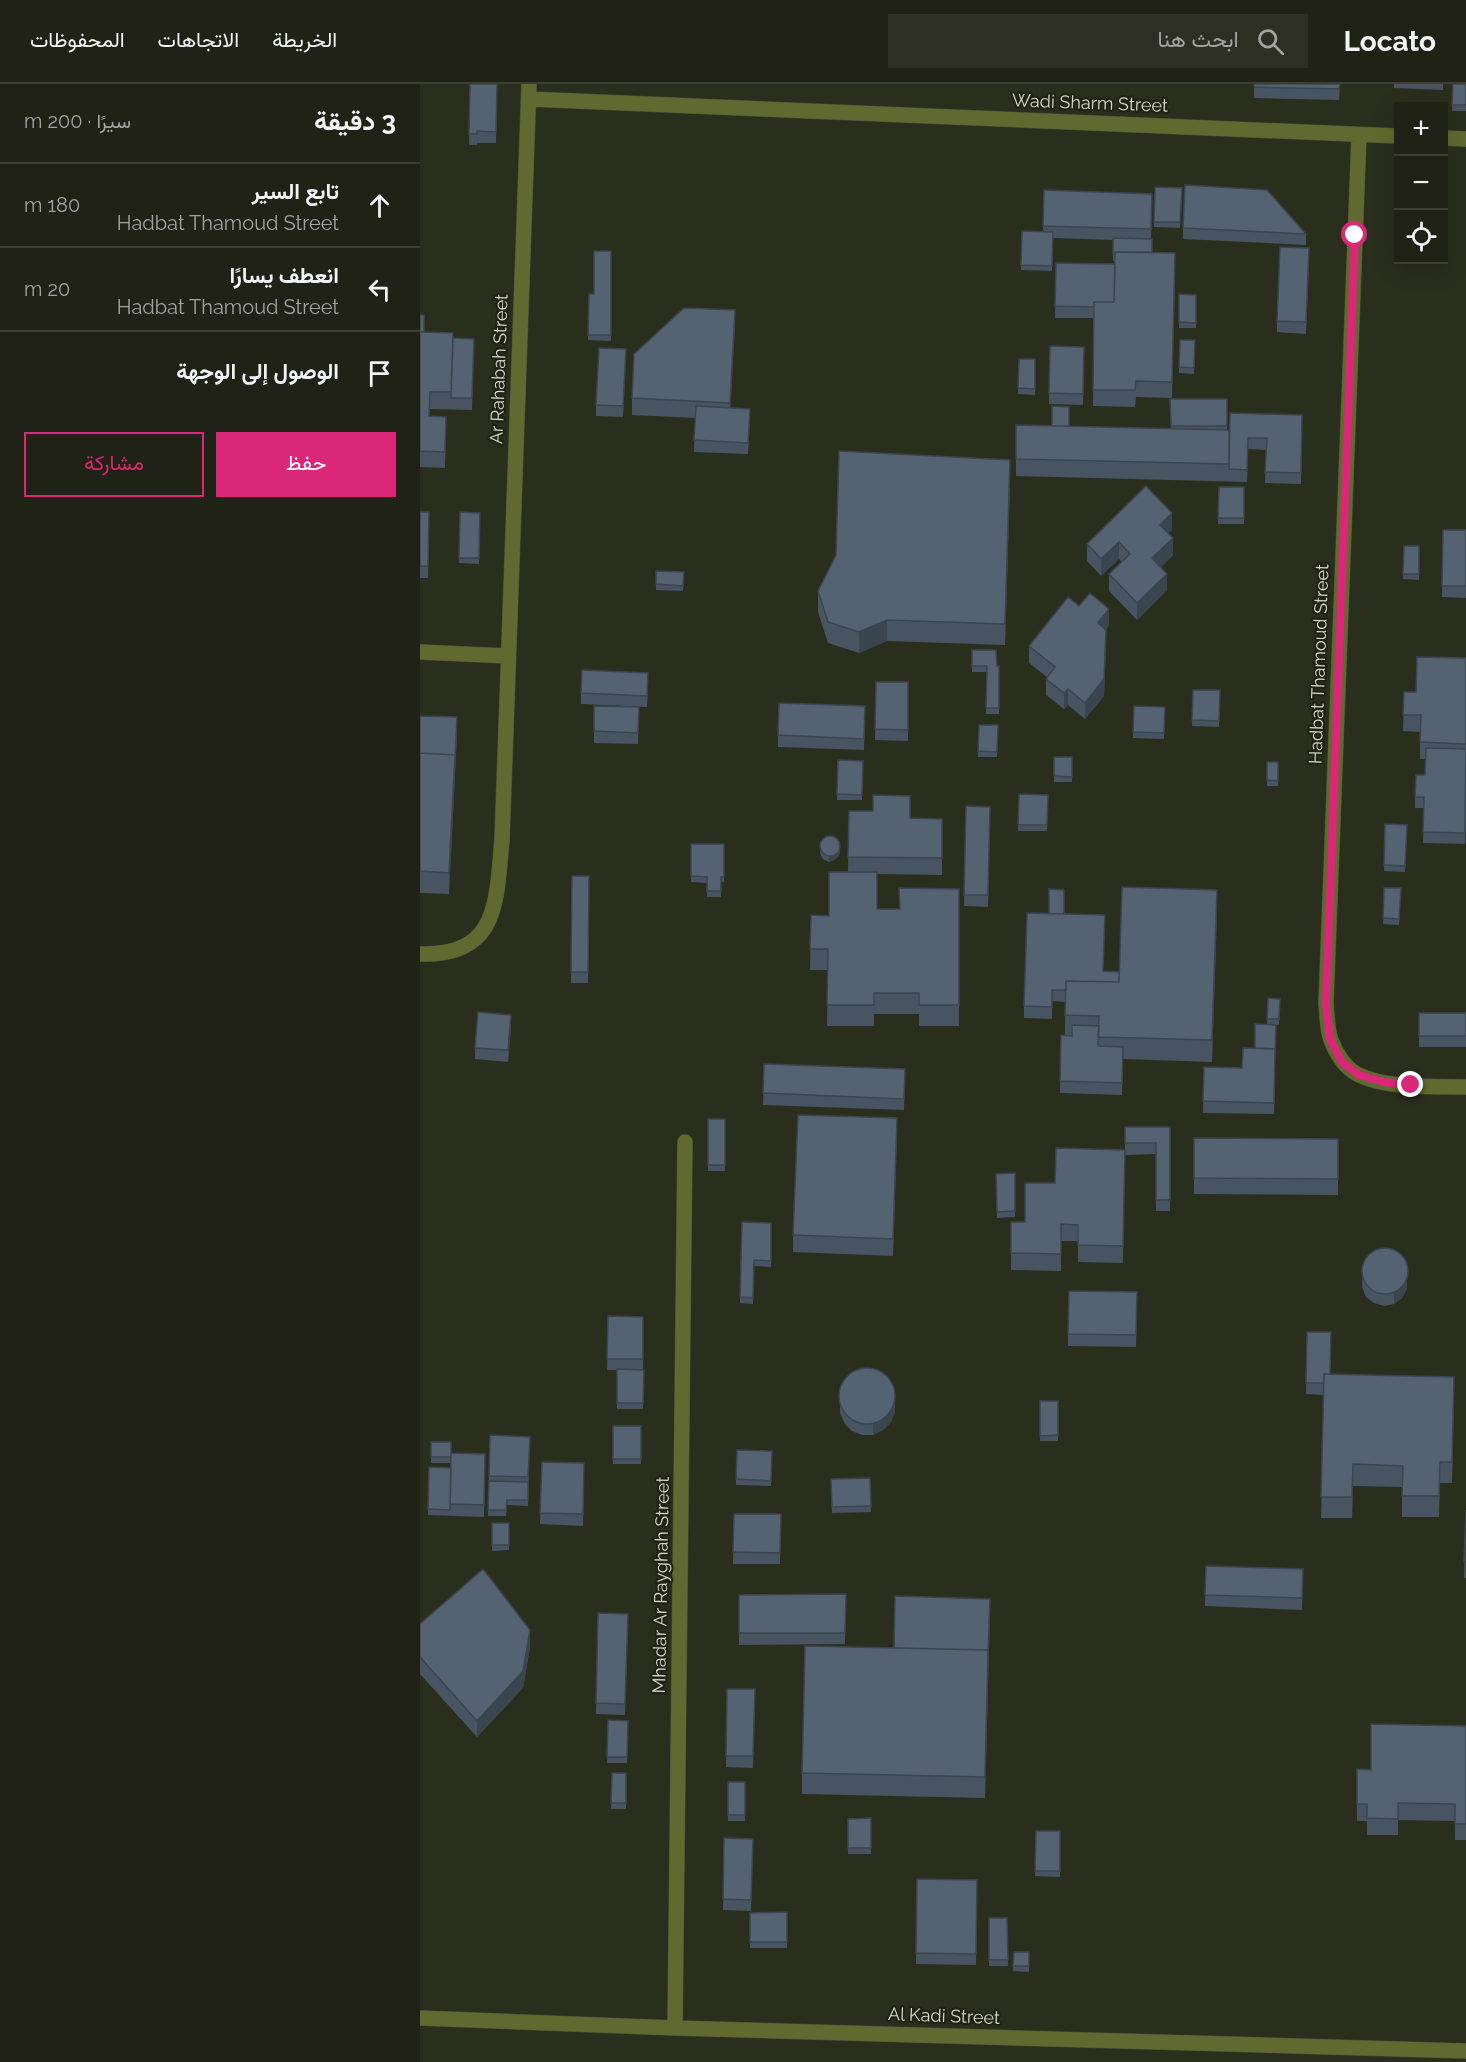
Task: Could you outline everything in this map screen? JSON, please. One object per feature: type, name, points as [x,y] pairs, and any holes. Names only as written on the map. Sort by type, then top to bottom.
[{"type":"street","name":"Wadi Sharm Street","points":[[529,91],[1394,136]]},
{"type":"street","name":"Ar Rahabah Street","points":[[420,954],[459,950],[468,945],[477,939],[489,920],[494,906],[502,840],[529,91]]},
{"type":"street","name":"Hadbat Thamoud Street","points":[[1359,135],[1326,1003],[1330,1039],[1342,1062],[1359,1075],[1384,1082],[1466,1088]]},
{"type":"street","points":[[1448,138],[1466,139]]},
{"type":"street","points":[[420,652],[508,656]]},
{"type":"street","name":"Mhadar Ar Rayghah Street","points":[[675,2028],[686,1142]]},
{"type":"street","name":"Al Kadi Street","points":[[420,2018],[1430,2056],[1466,2050]]},
{"type":"building","points":[[470,84],[497,84],[496,132],[477,131],[477,134],[469,134]]},
{"type":"building","points":[[1254,84],[1340,84],[1339,89],[1254,87]]},
{"type":"building","points":[[1453,84],[1466,84],[1466,105],[1452,105]]},
{"type":"building","points":[[1185,185],[1267,190],[1306,234],[1183,228]]},
{"type":"building","points":[[1155,187],[1182,188],[1180,222],[1154,222]]},
{"type":"building","points":[[1044,190],[1152,194],[1151,229],[1043,226]]},
{"type":"building","points":[[1022,231],[1053,232],[1052,266],[1021,265]]},
{"type":"building","points":[[1113,238],[1152,239],[1152,252],[1115,252],[1113,255]]},
{"type":"building","points":[[1280,247],[1309,248],[1306,322],[1277,321]]},
{"type":"building","points":[[594,251],[611,251],[611,335],[588,335],[589,294],[594,294]]},
{"type":"building","points":[[1115,252],[1175,253],[1172,382],[1136,381],[1135,390],[1093,390],[1094,302],[1114,302]]},
{"type":"building","points":[[1056,263],[1115,264],[1114,302],[1094,302],[1094,307],[1055,306]]},
{"type":"building","points":[[1179,294],[1196,295],[1196,323],[1179,322]]},
{"type":"building","points":[[684,308],[735,310],[730,403],[632,398],[634,354]]},
{"type":"building","points":[[420,315],[424,315],[424,332],[420,332]]},
{"type":"building","points":[[420,332],[453,333],[451,392],[430,392],[429,416],[446,417],[445,452],[420,451]]},
{"type":"building","points":[[453,338],[474,339],[472,398],[451,398]]},
{"type":"building","points":[[1180,340],[1195,340],[1194,368],[1179,367]]},
{"type":"building","points":[[1050,346],[1084,347],[1083,394],[1049,393]]},
{"type":"building","points":[[599,348],[626,349],[623,406],[596,405]]},
{"type":"building","points":[[1019,359],[1035,359],[1035,389],[1018,388]]},
{"type":"building","points":[[1170,399],[1227,399],[1227,426],[1171,426]]},
{"type":"building","points":[[696,406],[750,409],[748,443],[694,440]]},
{"type":"building","points":[[1052,406],[1069,407],[1069,426],[1052,426]]},
{"type":"building","points":[[1230,413],[1302,415],[1301,473],[1265,472],[1267,438],[1248,438],[1247,470],[1229,469]]},
{"type":"building","points":[[1016,425],[1229,430],[1229,464],[1016,459]]},
{"type":"building","points":[[839,451],[1010,460],[1005,624],[887,620],[859,632],[828,622],[818,591],[836,555]]},
{"type":"building","points":[[1146,486],[1172,513],[1160,525],[1173,538],[1152,558],[1167,574],[1137,603],[1109,574],[1130,554],[1119,542],[1101,559],[1087,544]]},
{"type":"building","points":[[1219,487],[1244,487],[1244,518],[1218,518]]},
{"type":"building","points":[[420,512],[429,512],[428,566],[420,566]]},
{"type":"building","points":[[460,512],[480,513],[479,558],[459,558]]},
{"type":"building","points":[[1443,530],[1466,530],[1466,586],[1442,586]]},
{"type":"building","points":[[1404,546],[1419,546],[1419,574],[1403,574]]},
{"type":"building","points":[[656,571],[684,572],[683,586],[656,584]]},
{"type":"building","points":[[1090,593],[1109,609],[1098,623],[1106,630],[1104,679],[1085,703],[1068,689],[1064,693],[1046,679],[1055,667],[1029,646],[1068,597],[1079,606]]},
{"type":"building","points":[[972,650],[996,650],[997,666],[999,666],[999,708],[986,708],[987,666],[972,666]]},
{"type":"building","points":[[1417,657],[1466,658],[1466,744],[1420,742],[1421,715],[1403,715],[1404,692],[1416,692]]},
{"type":"building","points":[[582,670],[648,673],[647,696],[581,693]]},
{"type":"building","points":[[876,682],[908,682],[908,730],[875,729]]},
{"type":"building","points":[[1193,690],[1220,690],[1219,721],[1192,720]]},
{"type":"building","points":[[779,703],[865,706],[864,739],[778,735]]},
{"type":"building","points":[[594,706],[639,707],[638,733],[594,731]]},
{"type":"building","points":[[1134,706],[1165,707],[1164,733],[1133,732]]},
{"type":"building","points":[[420,716],[457,717],[455,759],[455,755],[420,753]]},
{"type":"building","points":[[979,725],[998,725],[997,752],[978,751]]},
{"type":"building","points":[[1426,748],[1466,749],[1465,833],[1423,832],[1424,797],[1415,797],[1416,775],[1425,775]]},
{"type":"building","points":[[420,753],[455,755],[449,873],[420,871]]},
{"type":"building","points":[[1054,757],[1072,757],[1072,777],[1054,776]]},
{"type":"building","points":[[838,760],[863,761],[862,795],[837,794]]},
{"type":"building","points":[[1267,762],[1278,762],[1278,781],[1267,780]]},
{"type":"building","points":[[1019,794],[1048,795],[1047,825],[1018,825]]},
{"type":"building","points":[[873,795],[910,796],[910,818],[942,819],[942,858],[848,857],[849,811],[873,811]]},
{"type":"building","points":[[966,806],[990,807],[988,895],[964,895]]},
{"type":"building","points":[[1385,824],[1407,825],[1405,866],[1384,865]]},
{"type":"building","points":[[830,836],[837,839],[840,846],[837,853],[830,856],[823,853],[820,846],[823,839]]},
{"type":"building","points":[[691,844],[724,844],[724,877],[721,877],[721,891],[707,891],[707,877],[691,876]]},
{"type":"building","points":[[829,872],[877,872],[877,909],[900,909],[899,888],[959,889],[959,1005],[919,1005],[919,993],[874,993],[874,1005],[827,1005],[828,949],[810,949],[811,915],[829,916]]},
{"type":"building","points":[[572,876],[589,876],[588,972],[571,972]]},
{"type":"building","points":[[1122,887],[1217,890],[1212,1040],[1098,1037],[1099,1016],[1065,1015],[1066,981],[1119,982]]},
{"type":"building","points":[[1384,888],[1401,888],[1399,919],[1383,918]]},
{"type":"building","points":[[1049,889],[1064,890],[1064,914],[1049,914]]},
{"type":"building","points":[[1027,913],[1105,915],[1103,971],[1119,972],[1119,982],[1066,981],[1066,990],[1052,990],[1052,1007],[1024,1006]]},
{"type":"building","points":[[1268,998],[1280,999],[1279,1019],[1267,1019]]},
{"type":"building","points":[[478,1012],[511,1015],[508,1050],[475,1048]]},
{"type":"building","points":[[1419,1013],[1466,1013],[1466,1036],[1419,1036]]},
{"type":"building","points":[[1255,1024],[1276,1025],[1275,1054],[1275,1049],[1255,1048]]},
{"type":"building","points":[[1072,1025],[1099,1026],[1098,1046],[1123,1047],[1122,1083],[1060,1081],[1061,1035],[1072,1036]]},
{"type":"building","points":[[1243,1048],[1275,1049],[1274,1103],[1203,1101],[1204,1067],[1242,1068]]},
{"type":"building","points":[[764,1064],[905,1069],[904,1099],[763,1093]]},
{"type":"building","points":[[798,1115],[897,1118],[893,1239],[793,1235]]},
{"type":"building","points":[[708,1119],[725,1119],[725,1165],[708,1165]]},
{"type":"building","points":[[1125,1127],[1170,1127],[1170,1200],[1156,1200],[1156,1143],[1125,1143]]},
{"type":"building","points":[[1194,1138],[1338,1139],[1338,1179],[1194,1178]]},
{"type":"building","points":[[1056,1148],[1125,1150],[1123,1246],[1078,1245],[1078,1225],[1061,1224],[1061,1254],[1011,1253],[1011,1222],[1025,1222],[1025,1183],[1055,1183]]},
{"type":"building","points":[[1015,1173],[1015,1211],[997,1212],[996,1174]]},
{"type":"building","points":[[742,1222],[771,1223],[771,1261],[754,1260],[753,1298],[740,1297]]},
{"type":"building","points":[[1385,1248],[1401,1255],[1408,1271],[1401,1287],[1385,1294],[1369,1287],[1362,1271],[1369,1255]]},
{"type":"building","points":[[1069,1291],[1137,1292],[1136,1335],[1068,1334]]},
{"type":"building","points":[[608,1316],[643,1317],[643,1359],[607,1359]]},
{"type":"building","points":[[1307,1332],[1331,1332],[1330,1374],[1324,1374],[1324,1383],[1306,1383]]},
{"type":"building","points":[[867,1368],[878,1370],[887,1376],[893,1385],[895,1396],[893,1407],[887,1416],[878,1422],[867,1424],[856,1422],[847,1416],[841,1407],[839,1396],[841,1385],[847,1376],[856,1370]]},
{"type":"building","points":[[617,1369],[644,1370],[643,1403],[617,1403]]},
{"type":"building","points":[[1324,1374],[1454,1377],[1452,1462],[1440,1462],[1439,1496],[1402,1496],[1403,1466],[1353,1464],[1352,1497],[1321,1497]]},
{"type":"building","points":[[1040,1401],[1058,1401],[1058,1435],[1040,1436]]},
{"type":"building","points":[[613,1426],[641,1426],[641,1459],[613,1459]]},
{"type":"building","points":[[490,1435],[530,1437],[528,1477],[489,1476]]},
{"type":"building","points":[[431,1442],[451,1442],[451,1457],[431,1457]]},
{"type":"building","points":[[737,1450],[772,1451],[771,1481],[736,1479]]},
{"type":"building","points":[[451,1453],[485,1454],[484,1505],[450,1504]]},
{"type":"building","points":[[542,1462],[584,1463],[583,1514],[540,1513]]},
{"type":"building","points":[[429,1467],[451,1468],[450,1510],[428,1509]]},
{"type":"building","points":[[870,1478],[871,1506],[832,1507],[831,1479]]},
{"type":"building","points":[[489,1481],[528,1482],[528,1500],[507,1500],[506,1510],[488,1510]]},
{"type":"building","points":[[1466,1510],[1466,1562],[1464,1562]]},
{"type":"building","points":[[734,1514],[781,1514],[780,1553],[733,1552]]},
{"type":"building","points":[[492,1523],[509,1523],[509,1545],[492,1545]]},
{"type":"building","points":[[1206,1566],[1303,1569],[1302,1598],[1205,1595]]},
{"type":"building","points":[[483,1569],[530,1630],[523,1671],[477,1721],[420,1657],[420,1624]]},
{"type":"building","points":[[846,1594],[845,1633],[739,1633],[739,1595]]},
{"type":"building","points":[[895,1596],[990,1599],[988,1654],[988,1650],[894,1648]]},
{"type":"building","points":[[598,1613],[628,1614],[625,1704],[596,1703]]},
{"type":"building","points":[[805,1646],[988,1650],[985,1777],[802,1773]]},
{"type":"building","points":[[727,1689],[755,1689],[753,1756],[726,1756]]},
{"type":"building","points":[[608,1720],[628,1721],[627,1757],[607,1757]]},
{"type":"building","points":[[1371,1724],[1466,1726],[1466,1824],[1455,1824],[1455,1804],[1398,1803],[1398,1819],[1367,1818],[1367,1804],[1357,1804],[1357,1769],[1371,1770]]},
{"type":"building","points":[[612,1773],[626,1773],[626,1803],[611,1803]]},
{"type":"building","points":[[728,1782],[745,1782],[745,1815],[728,1815]]},
{"type":"building","points":[[871,1818],[871,1848],[848,1848],[848,1819]]},
{"type":"building","points":[[1036,1831],[1060,1831],[1060,1871],[1035,1871]]},
{"type":"building","points":[[724,1838],[753,1839],[751,1900],[723,1899]]},
{"type":"building","points":[[917,1879],[977,1880],[976,1954],[916,1953]]},
{"type":"building","points":[[787,1912],[787,1942],[750,1942],[750,1913]]},
{"type":"building","points":[[989,1918],[1007,1918],[1008,1960],[989,1960]]},
{"type":"building","points":[[1014,1952],[1029,1952],[1029,1966],[1013,1966]]},
{"type":"route","points":[[1355,235],[1326,1003],[1330,1039],[1342,1062],[1359,1075],[1384,1082],[1411,1085]]}]
